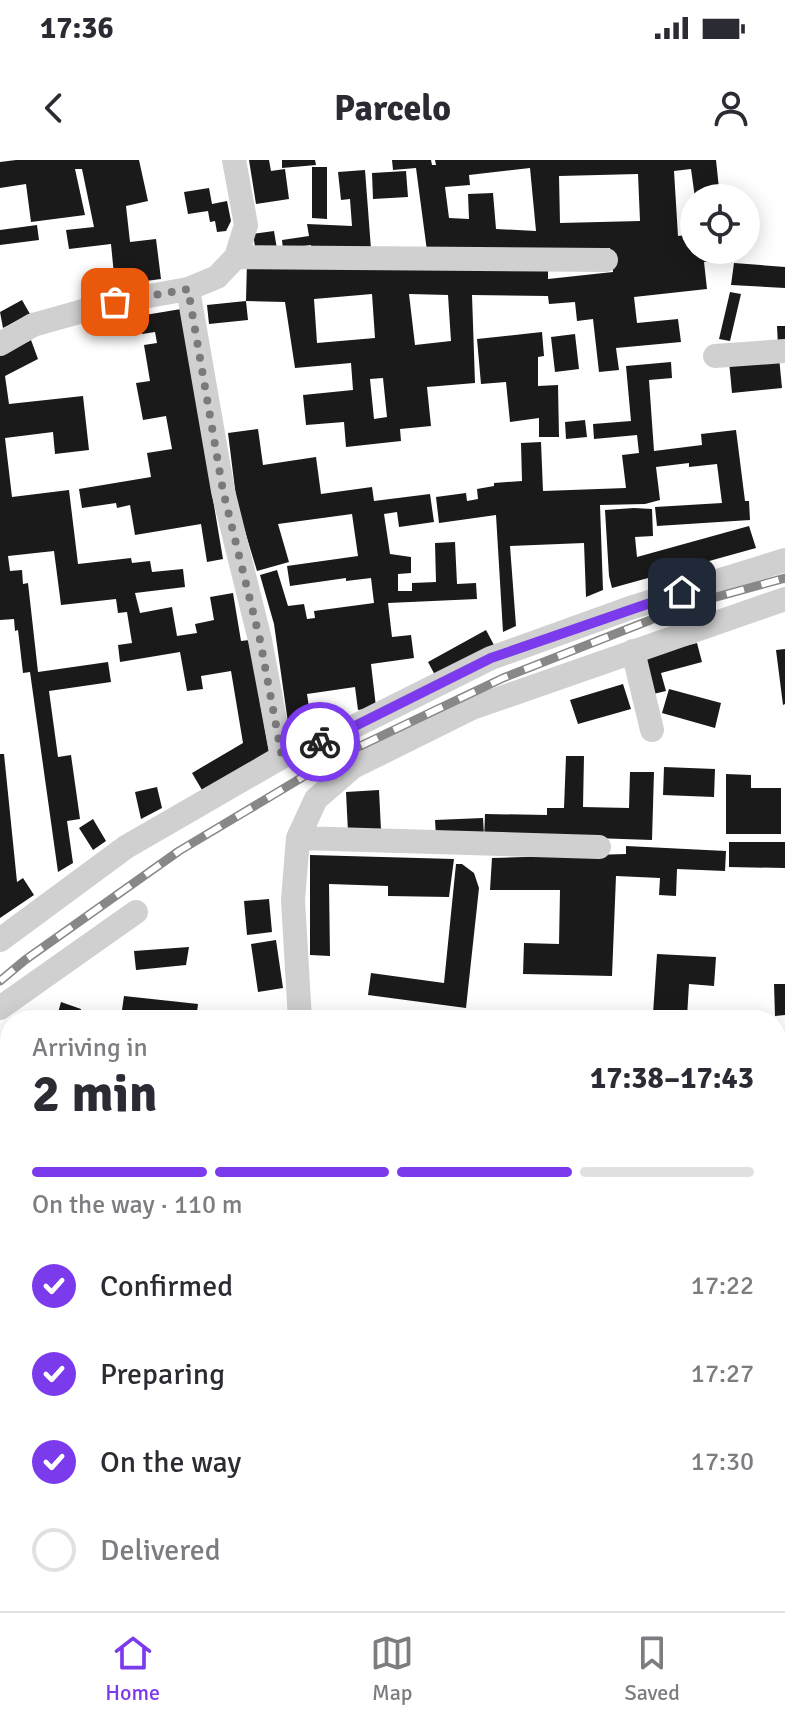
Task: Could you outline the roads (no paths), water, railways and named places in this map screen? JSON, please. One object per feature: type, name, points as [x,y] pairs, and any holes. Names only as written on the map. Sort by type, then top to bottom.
[{"type":"street","points":[[0,344],[33,325],[115,302],[188,289],[217,277],[236,257],[246,225],[234,160]]},
{"type":"street","points":[[236,257],[606,260]]},
{"type":"street","points":[[188,289],[223,491],[260,640],[282,757]]},
{"type":"street","points":[[715,356],[785,351]]},
{"type":"street","points":[[0,940],[126,847],[282,757],[347,730],[491,658],[630,608],[785,560]]},
{"type":"street","points":[[299,1010],[293,900],[298,838],[316,799],[353,767],[472,708],[785,599]]},
{"type":"street","points":[[633,651],[652,730]]},
{"type":"street","points":[[298,838],[599,847]]},
{"type":"street","points":[[0,1008],[136,912]]},
{"type":"railway","points":[[0,981],[179,851],[333,759],[503,678],[691,604],[785,578]]}]
